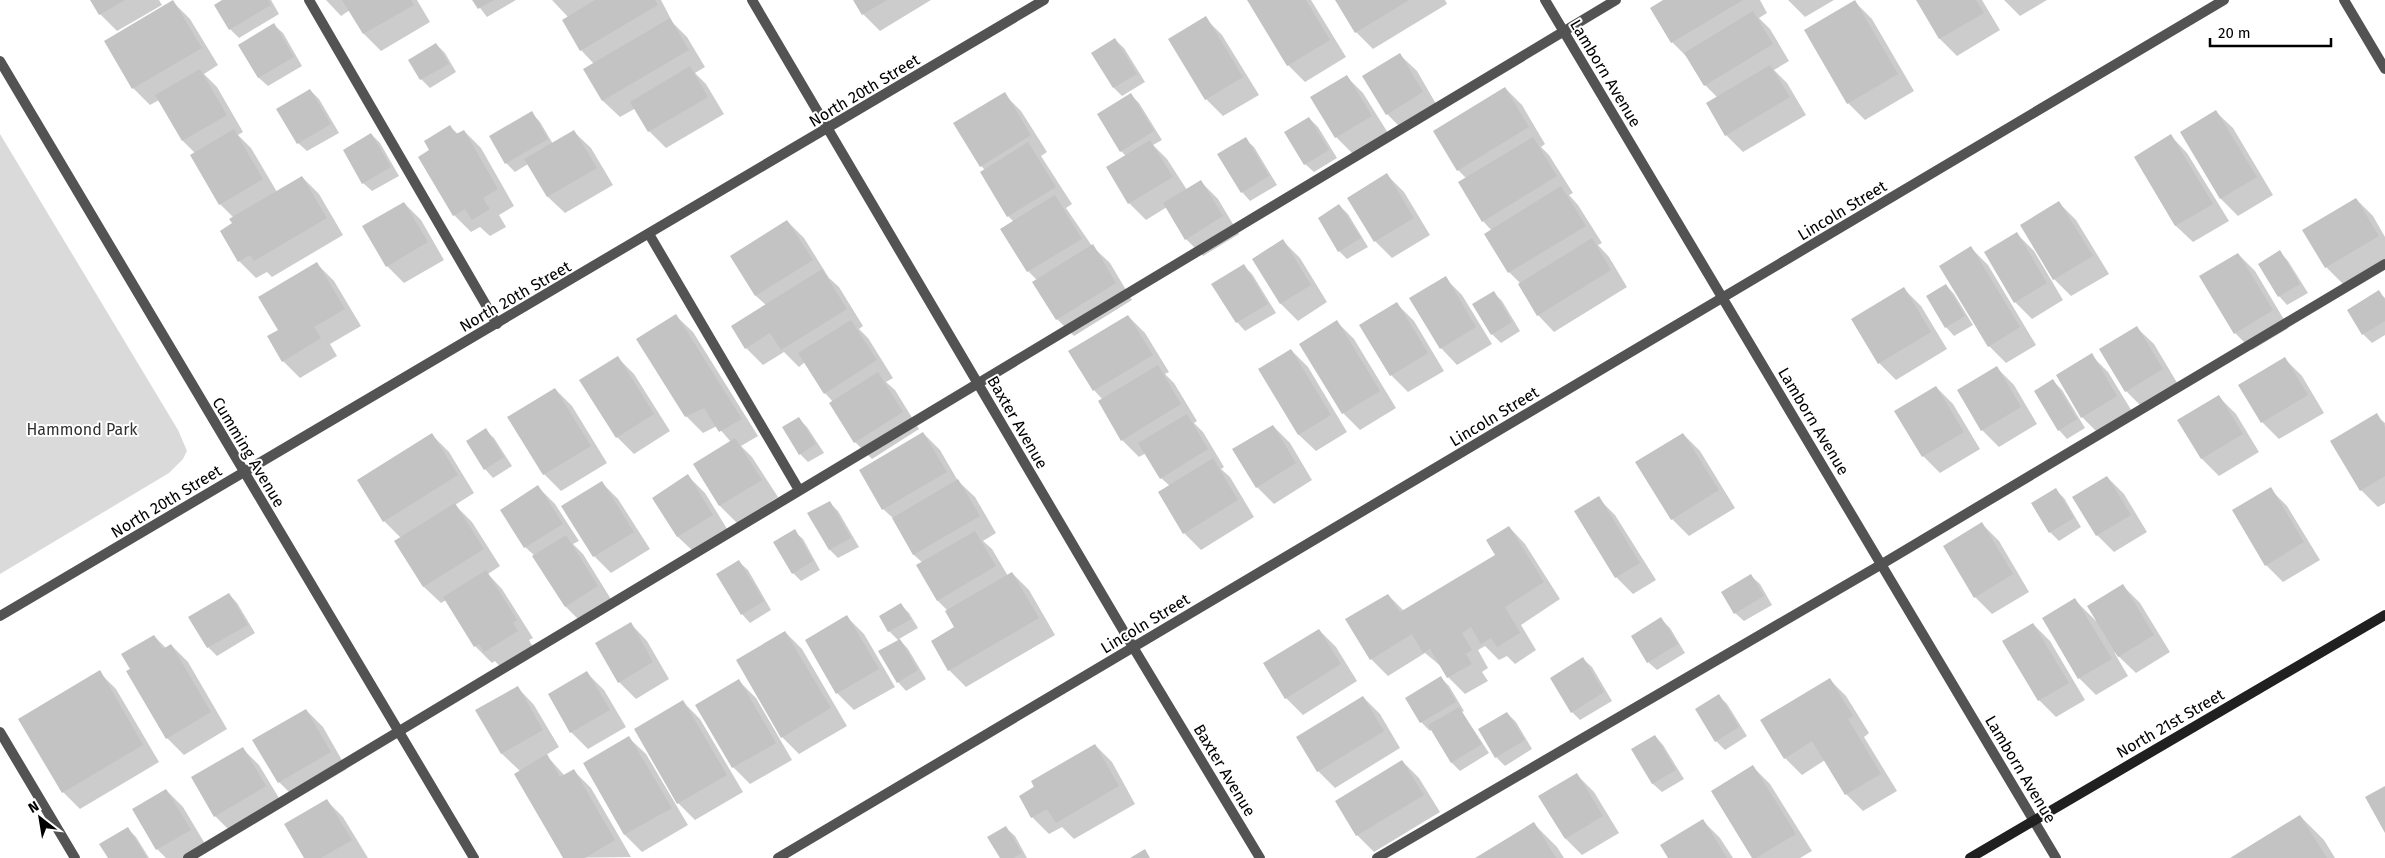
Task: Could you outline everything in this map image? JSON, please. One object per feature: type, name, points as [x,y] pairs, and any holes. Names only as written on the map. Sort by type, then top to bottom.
[{"type":"street","points":[[309,0],[497,324]]},
{"type":"street","name":"Baxter Avenue","points":[[752,0],[1133,647],[1260,858]]},
{"type":"street","name":"North 20th Street","points":[[0,616],[1044,0]]},
{"type":"street","name":"Lamborn Avenue","points":[[1546,0],[2056,858]]},
{"type":"street","points":[[188,858],[1616,0]]},
{"type":"street","name":"Lincoln Street","points":[[778,858],[2224,0]]},
{"type":"street","points":[[2344,0],[2385,69]]},
{"type":"street","name":"Cumming Avenue","points":[[0,61],[474,858]]},
{"type":"street","points":[[649,234],[799,490]]},
{"type":"street","points":[[1377,858],[1882,564],[2385,264]]},
{"type":"street","name":"North 21st Street","points":[[1970,858],[2385,615]]},
{"type":"street","points":[[0,732],[75,858]]},
{"type":"green space","name":"Hammond Park","points":[[0,134],[178,430],[187,451],[183,459],[169,473],[0,574]]},
{"type":"building","points":[[90,0],[125,0],[99,15]]},
{"type":"building","points":[[173,0],[202,48],[132,89],[104,41]]},
{"type":"building","points":[[222,0],[268,0],[271,5],[229,30],[214,5]]},
{"type":"building","points":[[342,0],[411,0],[414,5],[363,34]]},
{"type":"building","points":[[472,0],[494,0],[478,9]]},
{"type":"building","points":[[595,0],[655,0],[658,5],[580,51],[562,20]]},
{"type":"building","points":[[853,0],[887,0],[862,15]]},
{"type":"building","points":[[1247,0],[1306,0],[1330,40],[1287,66]]},
{"type":"building","points":[[1335,0],[1409,0],[1355,33]]},
{"type":"building","points":[[1663,0],[1743,0],[1671,43],[1650,8]]},
{"type":"building","points":[[1855,0],[1898,74],[1847,104],[1804,30]]},
{"type":"building","points":[[1916,0],[1976,0],[1984,13],[1939,39]]},
{"type":"building","points":[[1753,11],[1773,44],[1704,86],[1684,53]]},
{"type":"building","points":[[1206,16],[1243,77],[1205,100],[1168,39]]},
{"type":"building","points":[[670,18],[689,50],[602,101],[583,69]]},
{"type":"building","points":[[274,23],[294,57],[258,78],[238,45]]},
{"type":"building","points":[[1115,38],[1137,74],[1113,88],[1091,53]]},
{"type":"building","points":[[436,43],[449,64],[420,80],[408,60]]},
{"type":"building","points":[[1400,53],[1423,92],[1386,115],[1362,76]]},
{"type":"building","points":[[1770,65],[1790,97],[1725,136],[1706,103]]},
{"type":"building","points":[[690,66],[708,97],[648,132],[630,102]]},
{"type":"building","points":[[200,69],[227,115],[182,141],[155,95]]},
{"type":"building","points":[[1347,75],[1372,116],[1335,138],[1310,97]]},
{"type":"building","points":[[1505,87],[1529,127],[1457,171],[1433,131]]},
{"type":"building","points":[[310,89],[331,124],[297,144],[276,109]]},
{"type":"building","points":[[1005,92],[1031,135],[980,167],[953,123]]},
{"type":"building","points":[[1131,93],[1154,131],[1120,152],[1097,114]]},
{"type":"building","points":[[2216,110],[2257,177],[2220,199],[2180,132]]},
{"type":"building","points":[[532,111],[548,139],[505,164],[489,136]]},
{"type":"building","points":[[1309,117],[1329,150],[1304,165],[1284,132]]},
{"type":"building","points":[[450,125],[456,134],[464,130],[498,189],[483,198],[490,209],[472,220],[465,209],[453,216],[418,157],[429,150],[424,141]]},
{"type":"building","points":[[234,129],[263,179],[219,205],[190,155]]},
{"type":"building","points":[[574,130],[597,168],[547,197],[524,159]]},
{"type":"building","points":[[371,133],[391,167],[362,184],[343,150]]},
{"type":"building","points":[[2171,134],[2213,204],[2175,226],[2134,157]]},
{"type":"building","points":[[1246,137],[1269,176],[1241,193],[1217,154]]},
{"type":"building","points":[[1533,137],[1557,176],[1482,222],[1458,182]]},
{"type":"building","points":[[1150,140],[1173,177],[1128,204],[1106,167]]},
{"type":"building","points":[[1028,142],[1056,187],[1007,217],[980,172]]},
{"type":"building","points":[[1387,173],[1414,218],[1374,242],[1347,198]]},
{"type":"building","points":[[302,176],[327,218],[254,261],[250,255],[238,262],[220,231],[232,223],[229,219]]},
{"type":"building","points":[[1201,180],[1223,216],[1185,240],[1163,203]]},
{"type":"building","points":[[1561,186],[1586,226],[1508,273],[1484,234]]},
{"type":"building","points":[[1055,195],[1082,239],[1027,272],[1000,229]]},
{"type":"building","points":[[2356,198],[2379,236],[2325,268],[2302,230]]},
{"type":"building","points":[[2059,201],[2093,256],[2053,280],[2020,225]]},
{"type":"building","points":[[404,202],[428,242],[386,267],[362,226]]},
{"type":"building","points":[[1339,204],[1361,238],[1338,252],[1318,218]]},
{"type":"building","points":[[787,220],[813,260],[755,296],[730,256]]},
{"type":"building","points":[[2017,232],[2047,283],[2014,303],[1984,252]]},
{"type":"building","points":[[1592,238],[1611,270],[1537,316],[1518,284]]},
{"type":"building","points":[[1283,239],[1311,285],[1280,304],[1252,259]]},
{"type":"building","points":[[1093,244],[1116,283],[1056,320],[1032,282]]},
{"type":"building","points":[[1971,246],[2020,327],[1988,347],[1939,266]]},
{"type":"building","points":[[2280,250],[2300,284],[2278,297],[2258,264]]},
{"type":"building","points":[[2238,253],[2273,310],[2234,334],[2199,276]]},
{"type":"building","points":[[317,262],[345,309],[314,327],[321,338],[282,362],[267,336],[278,330],[258,297]]},
{"type":"building","points":[[1244,264],[1268,304],[1236,323],[1211,284]]},
{"type":"building","points":[[822,269],[847,309],[781,350],[770,333],[745,349],[731,326]]},
{"type":"building","points":[[1446,276],[1476,327],[1440,349],[1409,298]]},
{"type":"building","points":[[1946,284],[1965,316],[1945,328],[1926,296]]},
{"type":"building","points":[[1904,287],[1931,332],[1878,364],[1851,319]]},
{"type":"building","points":[[2379,290],[2385,300],[2385,321],[2362,335],[2347,310]]},
{"type":"building","points":[[1494,291],[1512,322],[1491,335],[1472,304]]},
{"type":"building","points":[[1397,302],[1428,353],[1390,376],[1359,325]]},
{"type":"building","points":[[676,314],[742,419],[719,432],[704,408],[685,417],[636,339]]},
{"type":"building","points":[[1128,315],[1153,355],[1093,391],[1068,351]]},
{"type":"building","points":[[851,320],[877,360],[824,394],[798,353]]},
{"type":"building","points":[[1337,320],[1380,391],[1342,414],[1299,344]]},
{"type":"building","points":[[2137,326],[2163,369],[2125,392],[2099,349]]},
{"type":"building","points":[[1291,349],[1331,415],[1298,435],[1258,369]]},
{"type":"building","points":[[2092,353],[2117,396],[2081,418],[2056,375]]},
{"type":"building","points":[[618,356],[654,414],[616,438],[579,380]]},
{"type":"building","points":[[2285,357],[2308,395],[2261,423],[2238,385]]},
{"type":"building","points":[[1158,365],[1181,404],[1121,441],[1098,401]]},
{"type":"building","points":[[1997,366],[2021,407],[1981,431],[1957,390]]},
{"type":"building","points":[[878,372],[903,412],[854,443],[829,403]]},
{"type":"building","points":[[2053,379],[2077,419],[2058,431],[2034,391]]},
{"type":"building","points":[[1936,386],[1964,432],[1922,457],[1894,411]]},
{"type":"building","points":[[555,388],[591,446],[543,475],[507,417]]},
{"type":"building","points":[[2219,395],[2243,434],[2201,459],[2177,420]]},
{"type":"building","points":[[2377,413],[2385,427],[2385,476],[2360,491],[2330,441]]},
{"type":"building","points":[[1187,414],[1208,449],[1160,479],[1138,443]]},
{"type":"building","points":[[799,417],[816,444],[799,455],[782,427]]},
{"type":"building","points":[[1273,425],[1296,463],[1256,488],[1232,449]]},
{"type":"building","points":[[486,428],[504,457],[484,470],[466,441]]},
{"type":"building","points":[[923,432],[947,472],[882,510],[859,470]]},
{"type":"building","points":[[432,433],[458,475],[383,522],[357,480]]},
{"type":"building","points":[[1683,433],[1719,490],[1671,520],[1635,462]]},
{"type":"building","points":[[735,438],[762,480],[719,506],[693,464]]},
{"type":"building","points":[[1213,458],[1238,500],[1183,534],[1158,492]]},
{"type":"building","points":[[688,474],[713,515],[677,537],[652,498]]},
{"type":"building","points":[[2107,476],[2131,515],[2096,536],[2072,497]]},
{"type":"building","points":[[958,479],[980,516],[913,555],[892,518]]},
{"type":"building","points":[[602,481],[634,532],[593,557],[561,506]]},
{"type":"building","points":[[538,485],[563,524],[524,548],[500,510]]},
{"type":"building","points":[[2271,487],[2304,542],[2265,566],[2232,510]]},
{"type":"building","points":[[2056,488],[2074,518],[2049,533],[2031,503]]},
{"type":"building","points":[[1599,496],[1640,563],[1615,578],[1574,511]]},
{"type":"building","points":[[830,501],[851,538],[829,550],[807,513]]},
{"type":"building","points":[[455,503],[484,549],[423,587],[394,541]]},
{"type":"building","points":[[1982,522],[2013,574],[1974,598],[1943,546]]},
{"type":"building","points":[[1509,526],[1544,582],[1505,607],[1520,633],[1497,647],[1491,638],[1481,644],[1471,627],[1462,633],[1472,650],[1466,654],[1472,664],[1447,678],[1430,649],[1423,653],[1412,634],[1370,660],[1345,619],[1388,594],[1400,612],[1495,555],[1486,540]]},
{"type":"building","points":[[795,529],[813,561],[792,574],[773,542]]},
{"type":"building","points":[[975,531],[996,566],[937,601],[916,565]]},
{"type":"building","points":[[566,535],[598,586],[565,607],[532,556]]},
{"type":"building","points":[[739,560],[764,601],[741,615],[716,574]]},
{"type":"building","points":[[486,570],[517,620],[513,623],[518,631],[484,652],[479,644],[474,647],[443,597]]},
{"type":"building","points":[[1012,572],[1039,618],[948,671],[931,641],[954,627],[945,611]]},
{"type":"building","points":[[1751,574],[1764,596],[1734,614],[1721,592]]},
{"type":"building","points":[[2123,584],[2154,635],[2118,657],[2087,606]]},
{"type":"building","points":[[229,593],[248,625],[207,648],[188,617]]},
{"type":"building","points":[[2075,598],[2112,659],[2078,679],[2042,618]]},
{"type":"building","points":[[901,603],[911,619],[888,632],[879,616]]},
{"type":"building","points":[[847,615],[879,669],[836,694],[805,640]]},
{"type":"building","points":[[1661,617],[1678,644],[1647,663],[1631,636]]},
{"type":"building","points":[[631,622],[653,662],[618,683],[595,643]]},
{"type":"building","points":[[2033,623],[2069,683],[2038,701],[2002,641]]},
{"type":"building","points":[[1319,629],[1341,664],[1285,699],[1263,663]]},
{"type":"building","points":[[785,631],[831,708],[781,738],[736,660]]},
{"type":"building","points":[[154,635],[163,649],[171,644],[211,712],[166,739],[126,671],[130,669],[121,654]]},
{"type":"building","points":[[900,639],[918,670],[897,683],[878,651]]},
{"type":"building","points":[[1583,657],[1604,692],[1571,713],[1550,678]]},
{"type":"building","points":[[100,670],[143,745],[62,793],[18,719]]},
{"type":"building","points":[[587,671],[610,710],[570,733],[548,694]]},
{"type":"building","points":[[1441,676],[1456,702],[1420,723],[1405,698]]},
{"type":"building","points":[[1830,678],[1853,716],[1848,719],[1881,774],[1845,795],[1812,741],[1784,759],[1760,720]]},
{"type":"building","points":[[739,679],[776,743],[732,768],[695,705]]},
{"type":"building","points":[[518,686],[543,730],[501,754],[475,710]]},
{"type":"building","points":[[1719,694],[1739,727],[1715,742],[1695,709]]},
{"type":"building","points":[[1363,696],[1384,731],[1317,772],[1296,737]]},
{"type":"building","points":[[683,700],[727,775],[677,804],[634,729]]},
{"type":"building","points":[[1459,707],[1482,744],[1451,763],[1428,725]]},
{"type":"building","points":[[306,709],[331,752],[278,783],[252,740]]},
{"type":"building","points":[[1507,712],[1525,740],[1495,758],[1478,729]]},
{"type":"building","points":[[1655,735],[1676,770],[1652,784],[1631,749]]},
{"type":"building","points":[[629,736],[672,808],[624,835],[583,763]]},
{"type":"building","points":[[1095,744],[1119,786],[1056,823],[1047,809],[1031,818],[1019,796],[1034,787],[1031,781]]},
{"type":"building","points":[[243,747],[266,786],[214,817],[191,777]]},
{"type":"building","points":[[547,754],[560,777],[574,769],[615,840],[585,858],[563,858],[514,774]]},
{"type":"building","points":[[1402,760],[1424,795],[1356,836],[1335,801]]},
{"type":"building","points":[[1753,765],[1796,834],[1756,858],[1752,858],[1711,791]]},
{"type":"building","points":[[1577,773],[1603,816],[1565,839],[1538,796]]},
{"type":"building","points":[[2385,786],[2385,833],[2365,797]]},
{"type":"building","points":[[166,789],[191,830],[156,850],[132,809]]},
{"type":"building","points":[[327,799],[352,840],[321,858],[304,858],[284,824]]},
{"type":"building","points":[[2300,815],[2327,858],[2230,858]]},
{"type":"building","points":[[1703,819],[1727,858],[1668,858],[1660,845]]},
{"type":"building","points":[[1534,822],[1556,858],[1475,858]]},
{"type":"building","points":[[1006,826],[1022,853],[1013,858],[1000,858],[987,837]]},
{"type":"building","points":[[128,827],[147,858],[108,858],[99,844]]},
{"type":"building","points":[[1145,849],[1150,858],[1130,858]]}]
